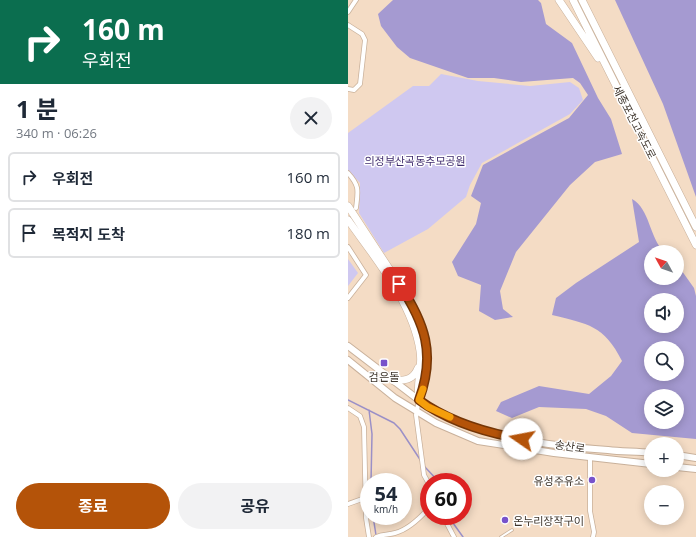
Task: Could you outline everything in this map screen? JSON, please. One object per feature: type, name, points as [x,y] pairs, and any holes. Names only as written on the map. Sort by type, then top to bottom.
[{"type":"highway","points":[[559,0],[612,78]]},
{"type":"highway","name":"세종포천고속도로","points":[[573,0],[696,245]]},
{"type":"highway","name":"세종포천고속도로","points":[[582,0],[696,227]]},
{"type":"highway","points":[[348,206],[416,311],[427,345],[428,364],[419,400]]},
{"type":"highway","points":[[348,220],[394,288],[412,322],[420,354],[421,369],[417,388],[419,400]]},
{"type":"highway","points":[[394,381],[411,379],[415,375],[420,354]]},
{"type":"main road","name":"송산로","points":[[348,346],[419,400],[442,414],[511,437],[585,448],[644,452]]},
{"type":"main road","name":"송산로","points":[[348,360],[395,398],[436,423],[478,441],[644,463]]},
{"type":"main road","points":[[684,456],[696,458]]},
{"type":"main road","points":[[684,468],[696,469]]},
{"type":"street","points":[[348,12],[356,0]]},
{"type":"street","points":[[348,25],[362,34],[365,40],[360,84],[354,90],[348,89]]},
{"type":"street","points":[[348,173],[356,182],[359,189],[356,208]]},
{"type":"street","points":[[348,247],[366,275],[348,298]]},
{"type":"street","points":[[419,400],[417,411],[424,473]]},
{"type":"street","points":[[348,408],[360,416],[364,426],[365,473]]},
{"type":"street","points":[[590,457],[590,511],[594,532],[593,537]]},
{"type":"street","points":[[348,504],[360,500]]},
{"type":"street","points":[[376,537],[382,534],[397,533],[420,518]]},
{"type":"street","points":[[368,525],[369,537]]},
{"type":"street","points":[[448,525],[454,537]]},
{"type":"lane","points":[[501,537],[512,530]]},
{"type":"green space","name":"의정부산곡동추모공원","points":[[441,74],[478,81],[530,86],[570,82],[579,88],[583,100],[570,114],[482,163],[470,185],[466,197],[428,229],[384,253],[359,213],[360,183],[348,170],[348,133],[413,86],[429,86]]},
{"type":"green space","points":[[348,259],[358,273],[348,286]]},
{"type":"shaded area","points":[[393,0],[538,0],[541,3],[546,24],[572,43],[598,98],[611,119],[622,154],[595,162],[570,185],[516,252],[500,291],[503,309],[513,317],[495,320],[479,311],[481,285],[458,276],[452,262],[476,224],[481,203],[471,196],[483,165],[569,118],[588,95],[580,83],[573,78],[521,82],[494,78],[468,78],[410,58],[397,47],[381,26],[378,14]]},
{"type":"shaded area","points":[[615,0],[696,0],[696,197],[663,104]]},
{"type":"shaded area","points":[[632,199],[642,209],[658,245],[644,245],[644,285],[684,285],[684,274],[694,288],[696,296],[696,439],[632,433],[606,416],[586,409],[539,407],[512,418],[496,411],[501,402],[539,386],[589,394],[611,376],[622,361],[609,340],[594,328],[576,321],[552,315],[556,298],[576,283],[639,242]]},
{"type":"waterway","points":[[348,400],[394,423],[400,429],[421,461]]},
{"type":"waterway","points":[[369,410],[372,434],[371,473]]},
{"type":"waterway","points":[[424,466],[431,473]]},
{"type":"waterway","points":[[374,525],[376,535]]},
{"type":"waterway","points":[[454,525],[463,537]]},
{"type":"slow traffic","points":[[423,389],[419,400],[428,407],[450,417]]},
{"type":"place","name":"검은돌","points":[[384,363]]},
{"type":"place","name":"유성주유소","points":[[592,480]]},
{"type":"place","name":"온누리장작구이","points":[[505,520]]},
{"type":"route","points":[[399,284],[416,311],[424,331],[427,345],[428,364],[419,400],[428,407],[442,414],[463,422],[522,439]]}]
